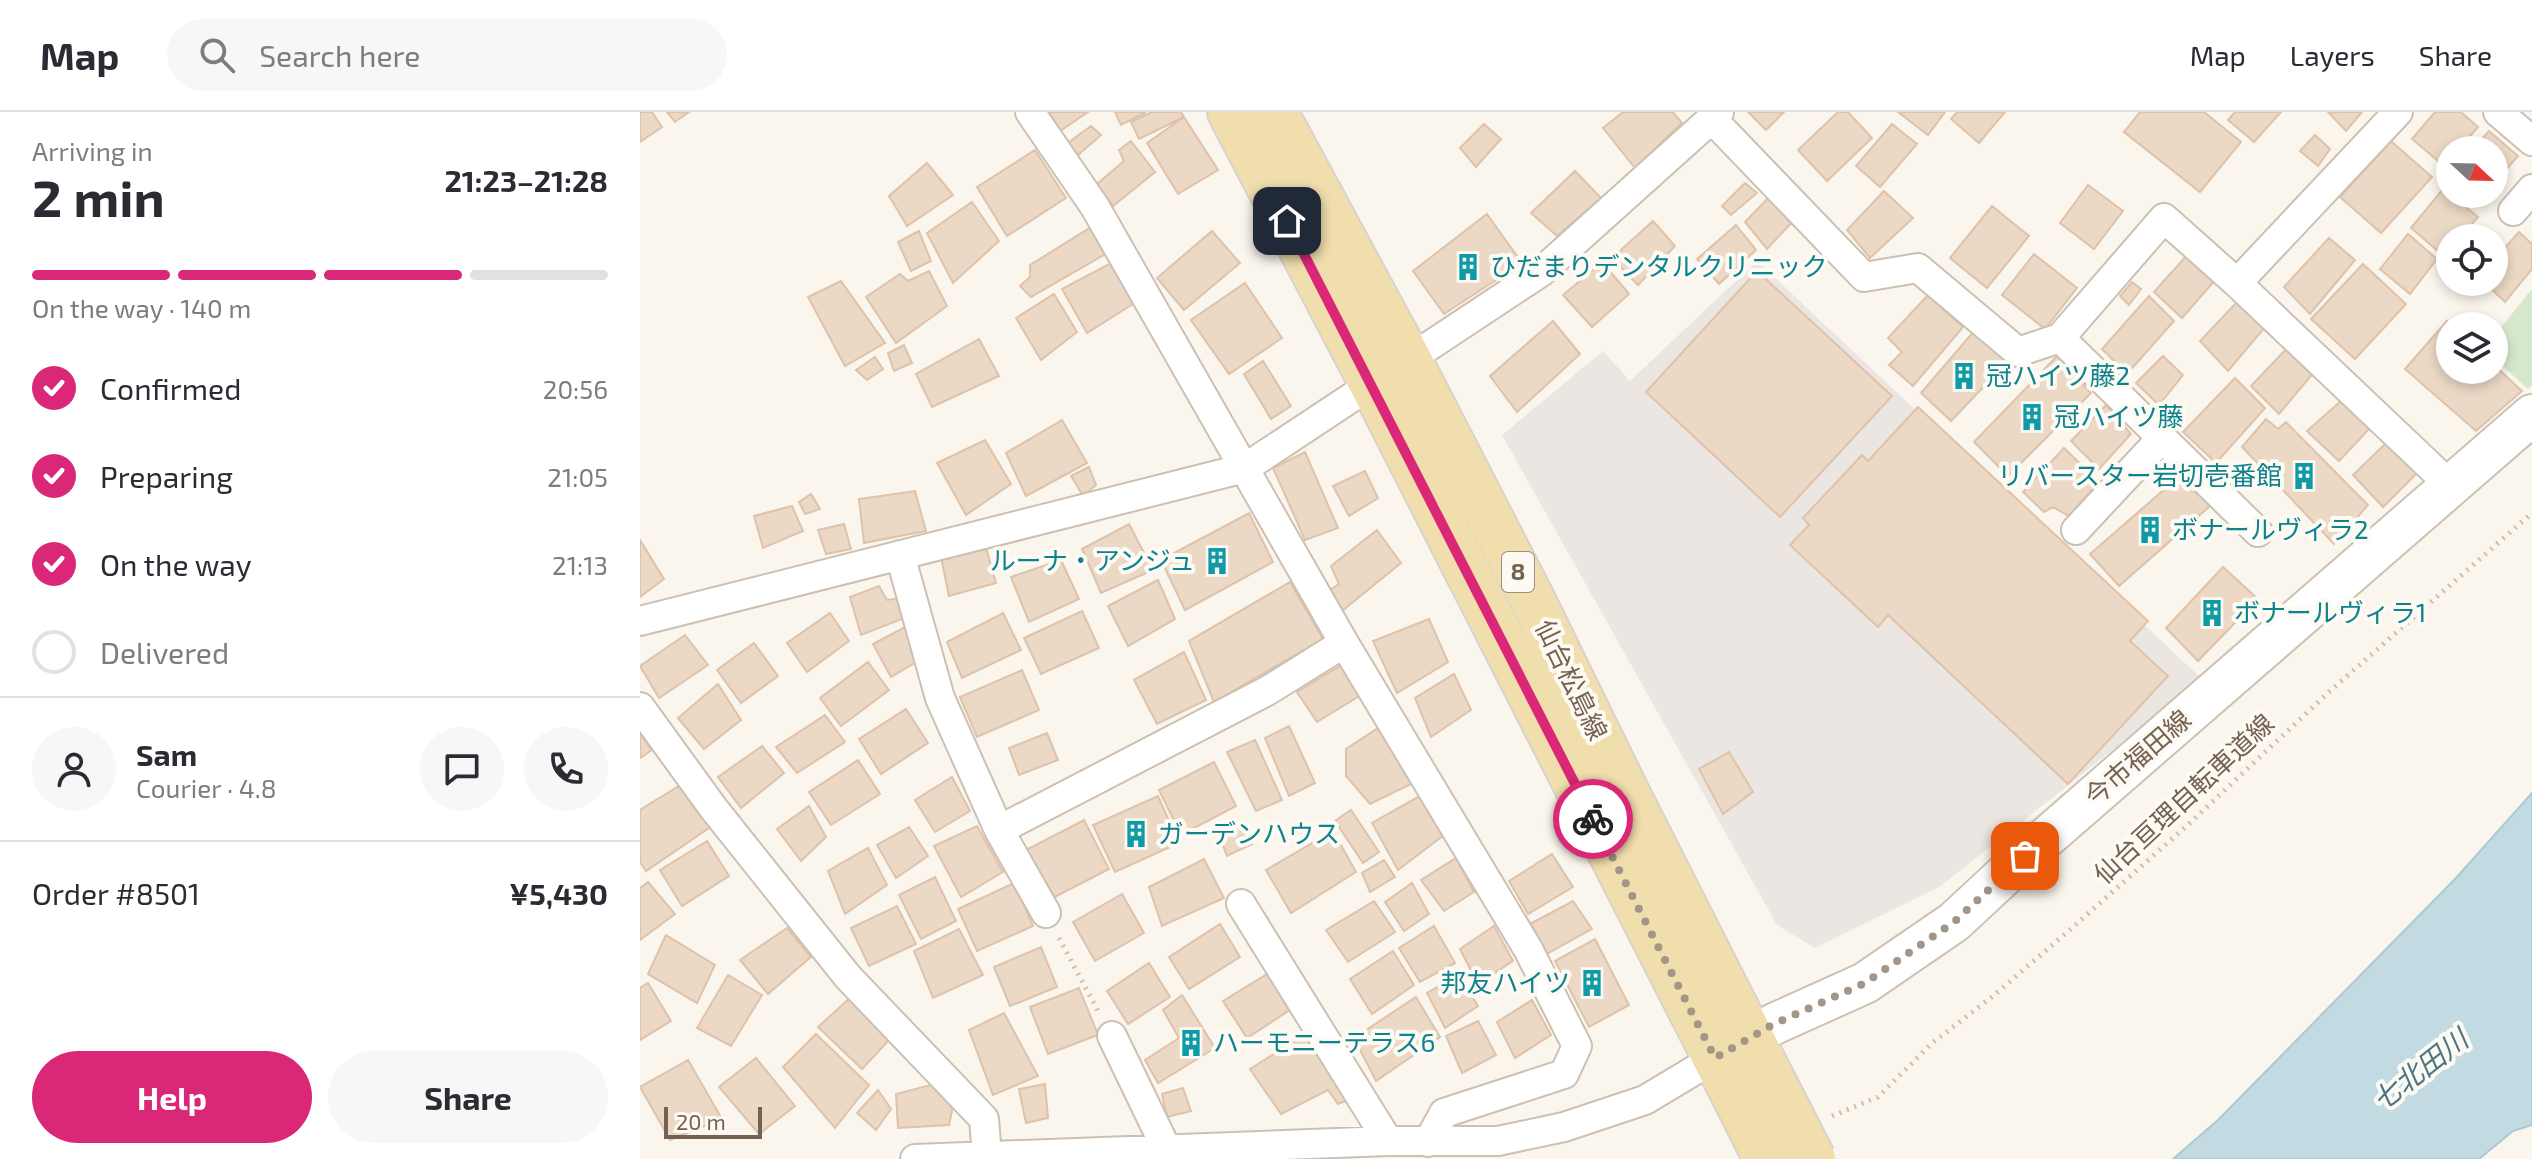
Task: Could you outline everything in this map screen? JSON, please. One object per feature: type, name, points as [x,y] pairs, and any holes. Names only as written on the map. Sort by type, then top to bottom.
[{"type":"main road","name":"仙台松島線","points":[[1230,112],[1372,384],[1733,1048]]},
{"type":"main road","name":"仙台松島線","points":[[1275,112],[1409,360],[1628,795],[1733,1048]]},
{"type":"main road","name":"今市福田線","points":[[1733,1048],[1774,1024],[1865,983],[1954,922],[2025,856],[2532,415]]},
{"type":"main road","name":"8","points":[[1733,1048],[1753,1088],[1766,1159]]},
{"type":"main road","name":"8","points":[[1753,1088],[1817,1139]]},
{"type":"street","points":[[1030,112],[1095,207],[1344,643],[1528,949],[1577,1046],[1564,1074],[1444,1113],[1428,1142]]},
{"type":"street","points":[[2237,283],[2398,112]]},
{"type":"street","points":[[2498,112],[2532,141]]},
{"type":"street","points":[[640,621],[1245,468],[1541,272],[1716,115],[1864,277],[1918,268],[2018,352],[2060,338],[2164,218],[2451,486]]},
{"type":"street","points":[[2513,211],[2532,189]]},
{"type":"street","points":[[2060,338],[2258,532]]},
{"type":"street","points":[[2076,530],[2161,439]]},
{"type":"street","points":[[900,555],[940,698],[999,830],[1046,913]]},
{"type":"street","points":[[999,830],[1267,691],[1344,643]]},
{"type":"street","points":[[640,707],[714,809],[848,977],[984,1119],[987,1156]]},
{"type":"street","points":[[1241,904],[1388,1141]]},
{"type":"street","points":[[1112,1036],[1167,1150]]},
{"type":"street","points":[[915,1159],[1388,1141],[1498,1141],[1564,1127],[1645,1100],[1733,1048]]},
{"type":"path","name":"仙台亘理自転車道線","points":[[1817,1139],[1878,1097],[1931,1044],[2084,918],[2330,691],[2532,513]]},
{"type":"path","points":[[1046,913],[1112,1036]]},
{"type":"shaded area","points":[[1757,261],[2202,679],[1941,886],[1815,948],[1777,925],[1502,435],[1603,351],[1630,381]]},
{"type":"green space","points":[[2532,289],[2532,385],[2528,389],[2508,371],[2508,319]]},
{"type":"water","name":"七北田川","points":[[2532,793],[2532,1125],[2513,1131],[2479,1159],[2173,1159],[2218,1120],[2456,878]]},
{"type":"building","points":[[640,112],[652,112],[662,127],[640,142]]},
{"type":"building","points":[[667,112],[689,112],[675,122]]},
{"type":"building","points":[[1048,112],[1088,112],[1060,131]]},
{"type":"building","points":[[1115,112],[1146,112],[1121,125]]},
{"type":"building","points":[[1152,112],[1181,112],[1184,117],[1139,139],[1131,122]]},
{"type":"building","points":[[1623,112],[1673,112],[1682,123],[1635,168],[1603,128]]},
{"type":"building","points":[[1748,112],[1784,112],[1766,130]]},
{"type":"building","points":[[1838,112],[1848,112],[1872,138],[1827,181],[1798,150]]},
{"type":"building","points":[[1898,112],[1945,112],[1928,135]]},
{"type":"building","points":[[1957,112],[2005,112],[1979,143],[1951,119]]},
{"type":"building","points":[[2140,112],[2204,112],[2241,142],[2200,192],[2124,132]]},
{"type":"building","points":[[2235,112],[2281,112],[2254,142],[2228,120]]},
{"type":"building","points":[[2328,112],[2362,112],[2346,131]]},
{"type":"building","points":[[2435,112],[2461,112],[2478,127],[2470,136],[2436,136],[2436,159],[2412,139]]},
{"type":"building","points":[[1184,117],[1218,170],[1178,194],[1147,143]]},
{"type":"building","points":[[1484,124],[1501,139],[1476,167],[1460,148]]},
{"type":"building","points":[[1892,124],[1917,144],[1880,187],[1856,166]]},
{"type":"building","points":[[1091,126],[1101,135],[1078,155],[1065,145]]},
{"type":"building","points":[[2315,135],[2330,149],[2318,166],[2300,151]]},
{"type":"building","points":[[1131,141],[1155,172],[1113,206],[1097,184],[1124,161],[1119,150]]},
{"type":"building","points":[[2391,141],[2432,177],[2381,233],[2340,197]]},
{"type":"building","points":[[2508,147],[2518,156],[2508,167]]},
{"type":"building","points":[[1035,150],[1066,198],[1007,236],[977,187]]},
{"type":"building","points":[[927,163],[953,195],[907,226],[889,196]]},
{"type":"building","points":[[1575,171],[1601,198],[1557,236],[1531,213]]},
{"type":"building","points":[[1745,183],[1757,193],[1731,215],[1722,206]]},
{"type":"building","points":[[2088,185],[2123,211],[2094,249],[2060,223]]},
{"type":"building","points":[[1884,191],[1913,218],[1870,258],[1847,230]]},
{"type":"building","points":[[1772,194],[1796,218],[1767,249],[1745,222]]},
{"type":"building","points":[[2436,198],[2436,208],[2467,208],[2478,217],[2472,224],[2436,224],[2436,249],[2411,228]]},
{"type":"building","points":[[972,202],[999,241],[953,283],[927,233]]},
{"type":"building","points":[[1992,206],[2029,236],[1987,288],[1950,258]]},
{"type":"building","name":"ひだまりデンタルクリニック","points":[[1487,214],[1522,263],[1444,314],[1413,271]]},
{"type":"building","points":[[1653,221],[1675,246],[1638,285],[1612,258]]},
{"type":"building","points":[[1736,225],[1756,250],[1719,284],[1697,259]]},
{"type":"building","points":[[1093,226],[1109,252],[1031,297],[1020,286],[1030,277],[1030,265]]},
{"type":"building","points":[[919,231],[931,261],[911,271],[898,242]]},
{"type":"building","points":[[1212,231],[1240,263],[1184,310],[1157,278]]},
{"type":"building","points":[[2519,232],[2532,244],[2532,269],[2505,302],[2499,296],[2508,296],[2508,244]]},
{"type":"building","points":[[2408,234],[2436,258],[2410,294],[2380,269]]},
{"type":"building","points":[[2329,238],[2355,260],[2310,314],[2284,287]]},
{"type":"building","points":[[2189,253],[2216,279],[2182,318],[2154,292]]},
{"type":"building","points":[[2034,254],[2077,288],[2045,329],[2002,295]]},
{"type":"building","points":[[1113,262],[1133,304],[1087,333],[1062,289]]},
{"type":"building","points":[[1602,262],[1629,294],[1592,327],[1563,295]]},
{"type":"building","points":[[2363,264],[2406,304],[2355,359],[2311,319]]},
{"type":"building","points":[[929,271],[947,306],[896,343],[866,297],[900,274],[908,281]]},
{"type":"building","points":[[1757,271],[1892,396],[1780,517],[1646,392]]},
{"type":"building","points":[[841,281],[885,343],[845,366],[808,297]]},
{"type":"building","points":[[2132,282],[2141,289],[2129,305],[2120,296]]},
{"type":"building","points":[[1245,283],[1282,338],[1229,374],[1191,320]]},
{"type":"building","points":[[1054,294],[1077,332],[1041,360],[1016,318]]},
{"type":"building","points":[[1928,295],[1963,327],[1913,386],[1889,365],[1902,352],[1888,338]]},
{"type":"building","points":[[2149,296],[2174,321],[2127,374],[2102,349]]},
{"type":"building","points":[[2239,300],[2266,326],[2228,371],[2200,341]]},
{"type":"building","points":[[1553,321],[1580,354],[1517,412],[1490,376]]},
{"type":"building","name":"冠ハイツ藤2","points":[[1975,330],[2009,360],[1951,421],[1921,393]]},
{"type":"building","points":[[2436,334],[2436,384],[2508,384],[2508,378],[2522,391],[2476,431],[2405,369]]},
{"type":"building","points":[[979,339],[999,376],[932,407],[916,374]]},
{"type":"building","points":[[904,345],[912,363],[894,371],[888,353]]},
{"type":"building","points":[[2287,348],[2315,371],[2279,414],[2251,386]]},
{"type":"building","name":"冠ハイツ藤","points":[[2057,356],[2091,393],[2008,476],[1974,442]]},
{"type":"building","points":[[2163,356],[2183,375],[2159,405],[2136,383]]},
{"type":"building","points":[[875,357],[883,369],[867,380],[856,370]]},
{"type":"building","points":[[1263,361],[1291,406],[1271,419],[1244,374]]},
{"type":"building","points":[[2235,378],[2265,408],[2216,463],[2183,432]]},
{"type":"building","points":[[2343,399],[2371,427],[2339,461],[2307,431]]},
{"type":"building","points":[[2106,405],[2131,434],[2099,469],[2071,441]]},
{"type":"building","points":[[1918,407],[2148,621],[2130,641],[2168,676],[2068,784],[1888,615],[1878,627],[1790,545],[1809,525],[1803,518],[1862,455],[1868,461]]},
{"type":"building","name":"リバースター岩切壱番館","points":[[2266,419],[2278,429],[2286,422],[2368,505],[2334,544],[2242,447]]},
{"type":"building","points":[[1062,420],[1087,463],[1026,496],[1006,453]]},
{"type":"building","points":[[985,440],[1011,484],[966,515],[937,463]]},
{"type":"building","points":[[2387,442],[2419,471],[2383,507],[2353,475]]},
{"type":"building","points":[[2064,448],[2099,482],[2069,516],[2053,507],[2044,512],[2023,492]]},
{"type":"building","points":[[1305,452],[1338,528],[1305,540],[1273,468]]},
{"type":"building","points":[[1089,467],[1096,485],[1083,496],[1071,476]]},
{"type":"building","points":[[1365,471],[1378,498],[1349,516],[1333,486]]},
{"type":"building","name":"ボナールヴィラ2","points":[[2182,474],[2210,506],[2119,586],[2090,554]]},
{"type":"building","points":[[915,491],[926,531],[864,543],[859,499]]},
{"type":"building","points":[[811,494],[820,509],[805,514],[799,502]]},
{"type":"building","points":[[792,506],[803,531],[763,548],[754,516]]},
{"type":"building","name":"ルーナ・アンジュ","points":[[1249,513],[1273,562],[1185,610],[1161,560]]},
{"type":"building","points":[[844,524],[851,549],[826,554],[818,530]]},
{"type":"building","points":[[1129,524],[1153,570],[1101,593],[1082,549]]},
{"type":"building","points":[[1377,530],[1401,563],[1342,611],[1328,591],[1339,584],[1331,566]]},
{"type":"building","points":[[640,540],[664,579],[640,597]]},
{"type":"building","points":[[986,548],[996,583],[949,596],[941,557]]},
{"type":"building","points":[[1061,560],[1079,599],[1029,622],[1011,577]]},
{"type":"building","name":"ボナールヴィラ1","points":[[2223,567],[2258,599],[2198,661],[2166,628]]},
{"type":"building","points":[[1158,580],[1175,619],[1128,646],[1108,606]]},
{"type":"building","points":[[1290,582],[1323,639],[1214,702],[1189,641]]},
{"type":"building","points":[[879,586],[887,600],[900,598],[907,617],[861,635],[850,597]]},
{"type":"building","points":[[1082,611],[1099,648],[1041,674],[1024,638]]},
{"type":"building","points":[[830,613],[849,641],[807,672],[787,643]]},
{"type":"building","points":[[1003,613],[1021,650],[962,678],[947,642]]},
{"type":"building","points":[[1429,619],[1448,662],[1397,693],[1373,641]]},
{"type":"building","points":[[911,624],[921,659],[891,677],[873,644]]},
{"type":"building","points":[[685,635],[708,665],[659,698],[640,666]]},
{"type":"building","points":[[754,643],[778,676],[741,703],[717,670]]},
{"type":"building","points":[[1184,652],[1206,700],[1157,724],[1134,680]]},
{"type":"building","points":[[868,662],[889,690],[841,726],[820,698]]},
{"type":"building","points":[[1343,664],[1361,695],[1317,722],[1297,692]]},
{"type":"building","points":[[1022,670],[1039,710],[977,737],[960,697]]},
{"type":"building","points":[[1454,674],[1471,710],[1431,737],[1415,698]]},
{"type":"building","points":[[718,684],[741,720],[704,749],[678,718]]},
{"type":"building","points":[[906,709],[928,743],[881,774],[859,739]]},
{"type":"building","points":[[825,715],[845,742],[797,773],[776,747]]},
{"type":"building","points":[[1289,726],[1315,783],[1289,796],[1265,738]]},
{"type":"building","points":[[1381,726],[1413,783],[1370,804],[1346,776],[1346,749]]},
{"type":"building","points":[[1047,733],[1058,760],[1019,775],[1009,748]]},
{"type":"building","points":[[640,734],[652,750],[640,758]]},
{"type":"building","points":[[1255,740],[1282,800],[1256,811],[1227,752]]},
{"type":"building","points":[[762,746],[784,773],[741,808],[718,777]]},
{"type":"building","points":[[1729,752],[1753,792],[1723,814],[1699,769]]},
{"type":"building","points":[[858,760],[880,794],[831,825],[809,792]]},
{"type":"building","points":[[1214,762],[1236,806],[1181,835],[1159,790]]},
{"type":"building","points":[[952,777],[970,811],[935,832],[915,800]]},
{"type":"building","points":[[682,784],[712,826],[646,871],[640,862],[640,810]]},
{"type":"building","points":[[1427,792],[1448,832],[1398,870],[1372,823]]},
{"type":"building","name":"ガーデンハウス","points":[[1158,796],[1179,843],[1115,872],[1093,825]]},
{"type":"building","points":[[809,806],[826,837],[801,861],[777,829]]},
{"type":"building","points":[[1351,810],[1379,852],[1363,863],[1335,821]]},
{"type":"building","points":[[1084,820],[1109,869],[1051,899],[1026,850]]},
{"type":"building","points":[[1242,824],[1252,844],[1227,856],[1219,835]]},
{"type":"building","points":[[977,826],[1003,872],[961,897],[934,846]]},
{"type":"building","points":[[909,827],[928,856],[896,878],[877,845]]},
{"type":"building","points":[[1333,831],[1356,872],[1291,913],[1266,870]]},
{"type":"building","points":[[707,841],[729,876],[682,906],[660,870]]},
{"type":"building","points":[[868,848],[887,885],[845,914],[828,871]]},
{"type":"building","points":[[1552,854],[1573,887],[1528,914],[1509,881]]},
{"type":"building","points":[[1456,858],[1474,892],[1444,911],[1421,880]]},
{"type":"building","points":[[1204,859],[1224,898],[1162,926],[1149,887]]},
{"type":"building","points":[[1384,860],[1395,877],[1370,892],[1362,873]]},
{"type":"building","points":[[935,877],[956,921],[921,939],[899,895]]},
{"type":"building","points":[[648,882],[675,914],[640,940],[640,888]]},
{"type":"building","points":[[1014,883],[1033,926],[977,951],[958,909]]},
{"type":"building","points":[[1412,883],[1429,914],[1404,931],[1385,902]]},
{"type":"building","points":[[1122,894],[1144,933],[1095,961],[1073,922]]},
{"type":"building","points":[[1374,901],[1395,932],[1348,962],[1326,930]]},
{"type":"building","points":[[1573,901],[1592,929],[1545,955],[1528,925]]},
{"type":"building","points":[[897,906],[916,944],[869,966],[851,928]]},
{"type":"building","points":[[1220,924],[1240,957],[1189,989],[1169,957]]},
{"type":"building","points":[[1434,926],[1455,963],[1420,982],[1399,948]]},
{"type":"building","points":[[1494,926],[1513,961],[1478,984],[1460,949]]},
{"type":"building","points":[[787,928],[811,957],[768,994],[740,960]]},
{"type":"building","points":[[959,929],[983,975],[933,998],[914,951]]},
{"type":"building","points":[[666,935],[715,965],[697,1003],[648,974]]},
{"type":"building","name":"邦友ハイツ","points":[[1595,939],[1629,1005],[1589,1027],[1555,961]]},
{"type":"building","points":[[1041,947],[1057,987],[1010,1006],[994,967]]},
{"type":"building","points":[[1393,951],[1414,985],[1372,1014],[1350,979]]},
{"type":"building","points":[[1149,963],[1170,997],[1128,1024],[1107,991]]},
{"type":"building","points":[[1272,971],[1293,1008],[1247,1038],[1223,1001]]},
{"type":"building","points":[[728,975],[762,995],[731,1046],[697,1028]]},
{"type":"building","points":[[1459,975],[1478,1006],[1445,1028],[1427,993]]},
{"type":"building","points":[[648,983],[671,1021],[640,1040],[640,988]]},
{"type":"building","points":[[1079,988],[1098,1035],[1048,1054],[1030,1007]]},
{"type":"building","name":"ハーモニーテラス6","points":[[1182,995],[1215,1048],[1158,1083],[1145,1060],[1179,1038],[1163,1010]]},
{"type":"building","points":[[851,997],[891,1038],[862,1069],[818,1027]]},
{"type":"building","points":[[1416,997],[1440,1037],[1376,1081],[1354,1038]]},
{"type":"building","points":[[1532,1000],[1551,1035],[1515,1058],[1497,1022]]},
{"type":"building","points":[[1004,1013],[1038,1076],[993,1095],[969,1030]]},
{"type":"building","points":[[1478,1021],[1496,1055],[1462,1073],[1446,1036]]},
{"type":"building","points":[[1312,1030],[1354,1098],[1338,1104],[1328,1090],[1281,1114],[1250,1069]]},
{"type":"building","points":[[816,1034],[869,1085],[835,1128],[783,1067]]},
{"type":"building","points":[[756,1058],[795,1106],[759,1134],[719,1087]]},
{"type":"building","points":[[688,1060],[722,1119],[670,1140],[640,1087]]},
{"type":"building","points":[[938,1083],[954,1101],[949,1125],[898,1128],[896,1094]]},
{"type":"building","points":[[1045,1084],[1048,1118],[1026,1123],[1019,1089]]},
{"type":"building","points":[[1183,1088],[1191,1111],[1167,1117],[1162,1094]]},
{"type":"building","points":[[878,1090],[891,1109],[876,1130],[857,1113]]},
{"type":"way so far","points":[[1593,819],[1715,1058],[1774,1024],[1865,983],[1954,922],[2025,856]]},
{"type":"place","name":"ひだまりデンタルクリニック","points":[[1468,267]]},
{"type":"place","name":"冠ハイツ藤2","points":[[1964,376]]},
{"type":"place","name":"冠ハイツ藤","points":[[2032,417]]},
{"type":"place","name":"リバースター岩切壱番館","points":[[2304,476]]},
{"type":"place","name":"ボナールヴィラ2","points":[[2150,530]]},
{"type":"place","name":"ルーナ・アンジュ","points":[[1217,561]]},
{"type":"place","name":"ボナールヴィラ1","points":[[2212,613]]},
{"type":"place","name":"ガーデンハウス","points":[[1136,834]]},
{"type":"place","name":"邦友ハイツ","points":[[1592,983]]},
{"type":"place","name":"ハーモニーテラス6","points":[[1191,1043]]},
{"type":"route","points":[[1287,221],[1593,819]]}]
